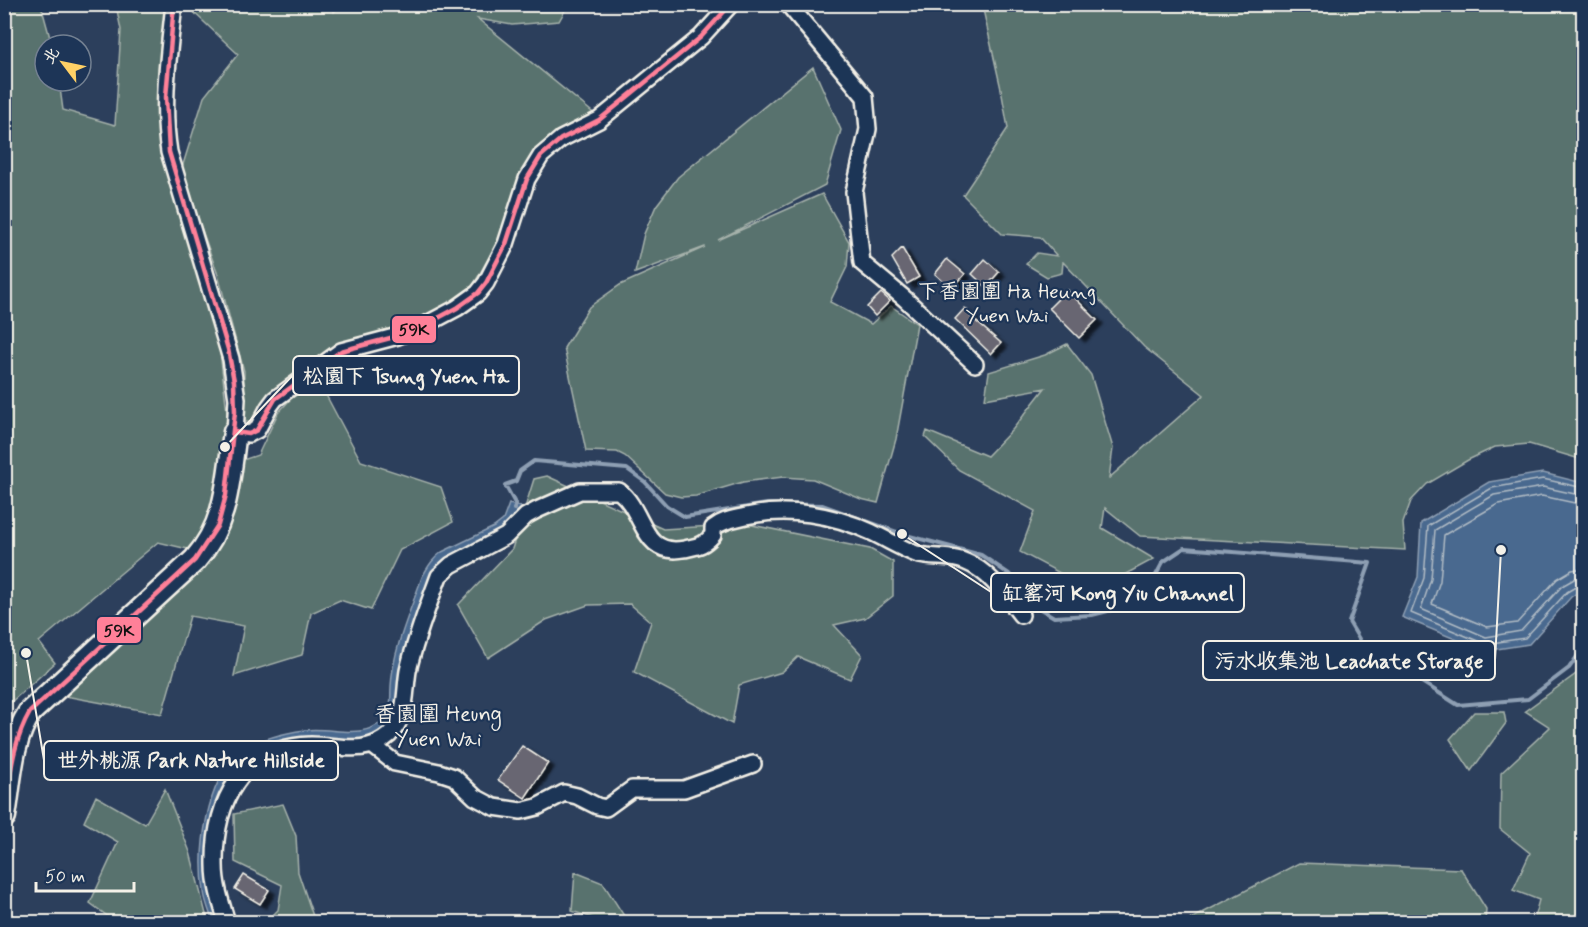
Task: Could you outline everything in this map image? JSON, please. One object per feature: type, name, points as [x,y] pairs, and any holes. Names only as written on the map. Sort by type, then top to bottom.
[{"type":"street","points":[[4,816],[17,735],[30,712],[195,560],[218,525],[224,506],[235,432],[237,399],[231,359],[167,144],[167,74],[174,4]]},
{"type":"street","points":[[235,432],[249,434],[257,430],[268,407],[277,397],[341,351],[398,336],[425,326],[458,308],[478,293],[486,283],[506,244],[527,179],[541,156],[561,139],[599,120],[701,37],[731,4]]},
{"type":"street","points":[[788,4],[865,97],[868,129],[854,192],[862,263],[904,298],[975,364]]},
{"type":"street","points":[[226,922],[216,885],[216,842],[220,818],[241,774],[254,761],[287,748],[311,745],[358,749],[378,743],[389,734],[405,708],[408,672],[439,576],[452,565],[506,536],[526,516],[580,491],[619,491],[633,504],[651,541],[662,547],[677,550],[704,545],[713,535],[713,528],[720,522],[759,513],[793,512],[837,520],[868,531],[917,554],[966,562],[998,586],[1021,615]]},
{"type":"street","points":[[372,745],[395,762],[454,777],[475,796],[494,807],[521,812],[537,807],[564,793],[606,808],[632,789],[684,789],[753,764]]},
{"type":"green space","points":[[344,4],[568,5],[559,21],[512,25],[478,19],[597,116],[566,128],[532,155],[516,187],[501,236],[471,289],[431,316],[415,317],[396,325],[382,336],[349,343],[262,409],[253,422],[243,422],[244,371],[218,275],[181,171],[204,97],[238,54],[186,5],[329,5],[334,12]]},
{"type":"green space","points":[[5,5],[41,5],[49,33],[33,33],[33,93],[61,93],[63,110],[115,125],[121,30],[116,5],[165,5],[158,101],[166,172],[219,343],[228,421],[224,444],[243,460],[258,455],[278,413],[296,393],[317,378],[361,461],[441,487],[453,522],[400,550],[371,610],[340,600],[311,613],[302,655],[234,676],[244,626],[190,616],[162,714],[65,696],[204,564],[192,550],[158,542],[39,642],[55,663],[11,702],[5,698]]},
{"type":"green space","points":[[982,5],[1583,5],[1583,460],[1529,444],[1495,447],[1468,460],[1427,484],[1411,501],[1403,523],[1405,550],[1140,536],[1105,508],[1102,528],[1154,559],[1124,575],[1088,588],[1020,552],[1035,511],[959,470],[925,437],[927,431],[987,456],[1013,429],[1045,388],[985,399],[989,372],[1045,355],[1067,344],[1091,375],[1113,448],[1109,478],[1204,395],[1144,347],[1063,262],[1062,273],[1047,277],[1026,264],[1037,253],[1057,256],[1040,237],[1002,234],[963,195],[1008,128]]},
{"type":"green space","points":[[813,67],[841,130],[825,185],[718,240],[822,194],[849,242],[847,267],[830,302],[871,324],[891,306],[917,324],[896,439],[878,503],[861,499],[813,479],[783,477],[743,482],[696,496],[681,497],[665,493],[625,456],[617,452],[586,451],[564,348],[589,307],[620,285],[705,247],[635,273],[644,234],[656,206],[678,177]]},
{"type":"green space","points":[[547,476],[663,529],[747,524],[870,549],[893,562],[893,596],[865,618],[834,625],[862,655],[850,679],[798,657],[782,672],[739,685],[732,724],[634,672],[651,622],[630,604],[588,605],[546,620],[488,658],[458,605],[512,549],[534,479]]},
{"type":"green space","points":[[1583,669],[1583,922],[1533,922],[1539,900],[1513,890],[1530,853],[1500,829],[1501,773],[1550,727],[1525,711]]},
{"type":"green space","points":[[1474,712],[1504,712],[1506,723],[1471,771],[1450,739]]},
{"type":"green space","points":[[165,789],[190,852],[208,922],[113,922],[90,903],[118,842],[84,822],[96,796],[145,824]]},
{"type":"green space","points":[[283,804],[296,836],[298,872],[315,922],[266,922],[278,910],[282,885],[235,862],[234,814]]},
{"type":"green space","points":[[1299,863],[1461,869],[1486,909],[1485,922],[1185,922]]},
{"type":"green space","points":[[575,872],[603,883],[628,922],[595,919],[572,911]]},
{"type":"water","points":[[1543,473],[1583,483],[1583,589],[1571,597],[1529,644],[1484,651],[1402,617],[1418,577],[1421,523],[1489,482]]},
{"type":"water","points":[[509,504],[522,507],[514,523],[449,561],[397,718],[373,740],[252,758],[216,825],[222,922],[213,922],[206,904],[202,875],[204,837],[212,798],[229,764],[248,747],[280,735],[315,729],[366,730],[383,720],[390,708],[395,658],[422,577],[433,560],[442,552],[494,527],[503,520]]},
{"type":"building","points":[[902,248],[919,277],[907,284],[892,258]]},
{"type":"building","points":[[947,259],[965,274],[952,289],[935,274]]},
{"type":"building","points":[[985,259],[999,272],[986,287],[972,274]]},
{"type":"building","points":[[1067,290],[1097,320],[1079,338],[1049,308]]},
{"type":"building","points":[[881,293],[890,301],[875,316],[867,307]]},
{"type":"building","points":[[965,308],[972,315],[971,317],[1001,343],[991,354],[955,319]]},
{"type":"building","points":[[522,746],[548,763],[525,798],[498,780]]},
{"type":"building","points":[[244,875],[269,890],[260,904],[235,889]]},
{"type":"waterway","points":[[514,509],[516,505],[505,485],[516,481],[520,471],[534,461],[627,469],[645,482],[667,506],[685,517],[767,504],[822,505],[902,534],[981,555],[1009,574],[1032,604],[1054,617],[1092,615],[1132,605],[1147,592],[1163,562],[1184,548],[1370,563],[1349,622],[1362,644],[1458,705],[1528,699],[1569,668],[1584,647]]},
{"type":"transit line","name":"59K","points":[[4,813],[15,748],[30,712],[195,560],[218,525],[226,495],[235,412],[234,381],[228,349],[169,152],[166,97],[174,4]]},
{"type":"transit line","name":"59K","points":[[235,432],[249,434],[257,430],[275,399],[341,351],[398,336],[425,325],[457,308],[478,293],[486,283],[506,244],[527,179],[541,156],[561,139],[599,120],[701,37],[731,4]]},
{"type":"place","name":"松園下 Tsung Yuen Ha","points":[[225,447]]},
{"type":"place","name":"缸窰河 Kong Yiu Channel","points":[[902,534]]},
{"type":"place","name":"污水收集池 Leachate Storage","points":[[1501,550]]},
{"type":"place","name":"世外桃源 Park Nature Hillside","points":[[26,653]]},
{"type":"district","name":"下香園圍 Ha Heung Yuen Wai","points":[[1007,303]]},
{"type":"district","name":"香園圍 Heung Yuen Wai","points":[[438,726]]}]
